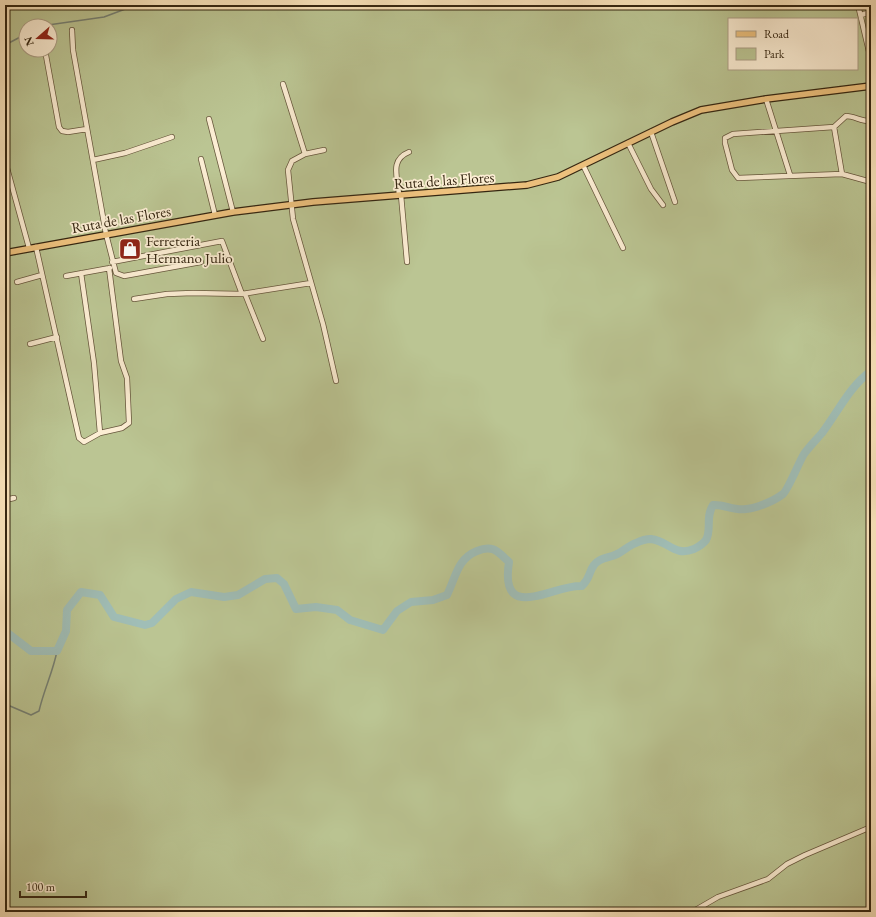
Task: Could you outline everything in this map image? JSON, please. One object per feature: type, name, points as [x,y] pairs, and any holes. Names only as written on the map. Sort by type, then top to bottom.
[{"type":"main road","name":"Ruta de las Flores","points":[[5,253],[215,215],[293,204],[527,185],[558,176],[701,110],[766,98],[871,86]]},
{"type":"street","points":[[858,5],[871,60]]},
{"type":"street","points":[[861,15],[871,12]]},
{"type":"street","points":[[36,247],[79,438],[84,442],[100,433],[127,427],[130,418],[126,378],[120,361],[111,266],[73,50],[72,30]]},
{"type":"street","points":[[46,58],[59,127],[62,131],[68,132],[87,129]]},
{"type":"street","points":[[283,84],[305,154]]},
{"type":"street","points":[[766,98],[790,174]]},
{"type":"street","points":[[871,131],[869,121],[853,116],[846,116],[834,127],[733,134],[725,138],[724,142],[732,170],[738,178],[743,179],[790,174],[842,174],[871,182]]},
{"type":"street","points":[[209,119],[233,212]]},
{"type":"street","points":[[834,127],[842,174]]},
{"type":"street","points":[[651,132],[675,202]]},
{"type":"street","points":[[93,160],[125,153],[172,137]]},
{"type":"street","points":[[628,143],[651,189],[663,205]]},
{"type":"street","points":[[324,150],[305,154],[289,165],[293,219],[336,381]]},
{"type":"street","points":[[407,262],[396,161],[400,155],[409,152]]},
{"type":"street","points":[[201,159],[215,215]]},
{"type":"street","points":[[583,165],[624,248]]},
{"type":"street","points":[[6,168],[30,248]]},
{"type":"street","points":[[66,276],[222,242],[263,339]]},
{"type":"street","points":[[111,266],[118,275],[124,276],[201,262]]},
{"type":"street","points":[[81,273],[94,363],[100,433]]},
{"type":"street","points":[[17,282],[42,275]]},
{"type":"street","points":[[134,299],[192,293],[244,294],[311,283]]},
{"type":"street","points":[[30,344],[57,337]]},
{"type":"street","points":[[5,500],[14,498]]},
{"type":"street","points":[[692,912],[718,897],[768,879],[787,864],[805,855],[871,827]]},
{"type":"green space","points":[[5,5],[871,5],[871,912],[5,912]]},
{"type":"waterway","points":[[58,24],[104,17],[136,5]]},
{"type":"waterway","points":[[5,45],[18,38]]},
{"type":"waterway","points":[[5,631],[31,651],[57,651],[66,631],[67,610],[81,592],[100,595],[114,617],[145,625],[152,623],[176,599],[191,592],[224,597],[238,595],[265,579],[277,578],[284,584],[296,609],[316,607],[337,610],[350,620],[383,630],[397,611],[411,602],[433,600],[447,595],[458,569],[465,559],[470,554],[487,548],[495,550],[509,562],[508,581],[512,592],[520,597],[531,597],[570,587],[582,586],[596,563],[618,554],[631,545],[641,541],[648,539],[657,540],[681,551],[687,551],[699,546],[708,536],[709,514],[713,505],[742,509],[760,506],[779,497],[788,487],[804,454],[822,433],[856,384],[871,371]]},
{"type":"waterway","points":[[5,707],[10,706],[31,715],[39,711],[57,651]]},
{"type":"place","name":"Ferreteria Hermano Julio","points":[[130,249]]}]
